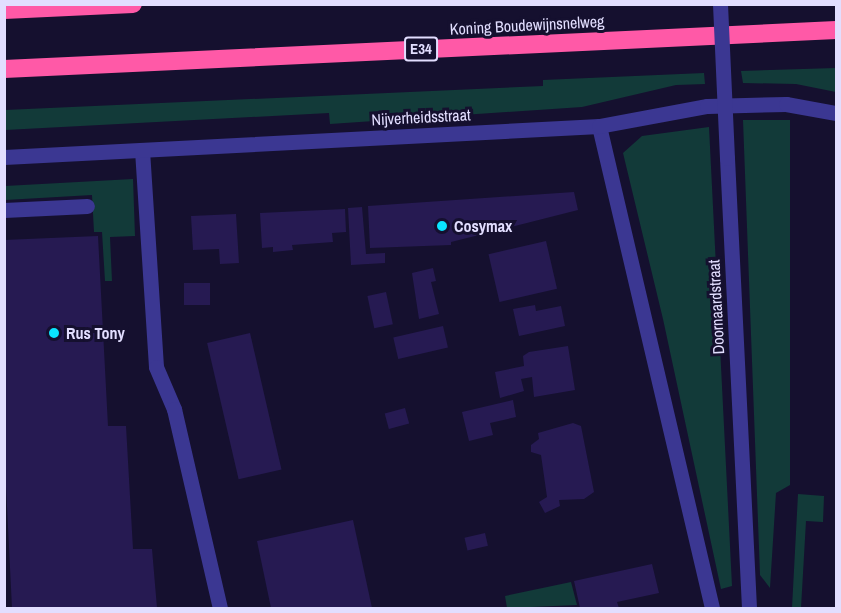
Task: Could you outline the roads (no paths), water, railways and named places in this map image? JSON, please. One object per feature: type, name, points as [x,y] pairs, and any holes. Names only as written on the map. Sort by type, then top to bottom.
[{"type":"highway","points":[[4,10],[133,4]]},
{"type":"highway","name":"Koning Boudewijnsnelweg","points":[[4,69],[837,30]]},
{"type":"street","name":"Doornaardstraat","points":[[720,4],[749,609]]},
{"type":"street","name":"Nijverheidsstraat","points":[[4,157],[599,126],[707,106],[786,104],[837,113]]},
{"type":"street","points":[[599,126],[711,609]]},
{"type":"street","points":[[142,150],[156,367],[174,409],[220,609]]},
{"type":"street","points":[[4,210],[87,206]]},
{"type":"place","name":"Cosymax","points":[[442,226]]},
{"type":"place","name":"Rus Tony","points":[[54,333]]}]
